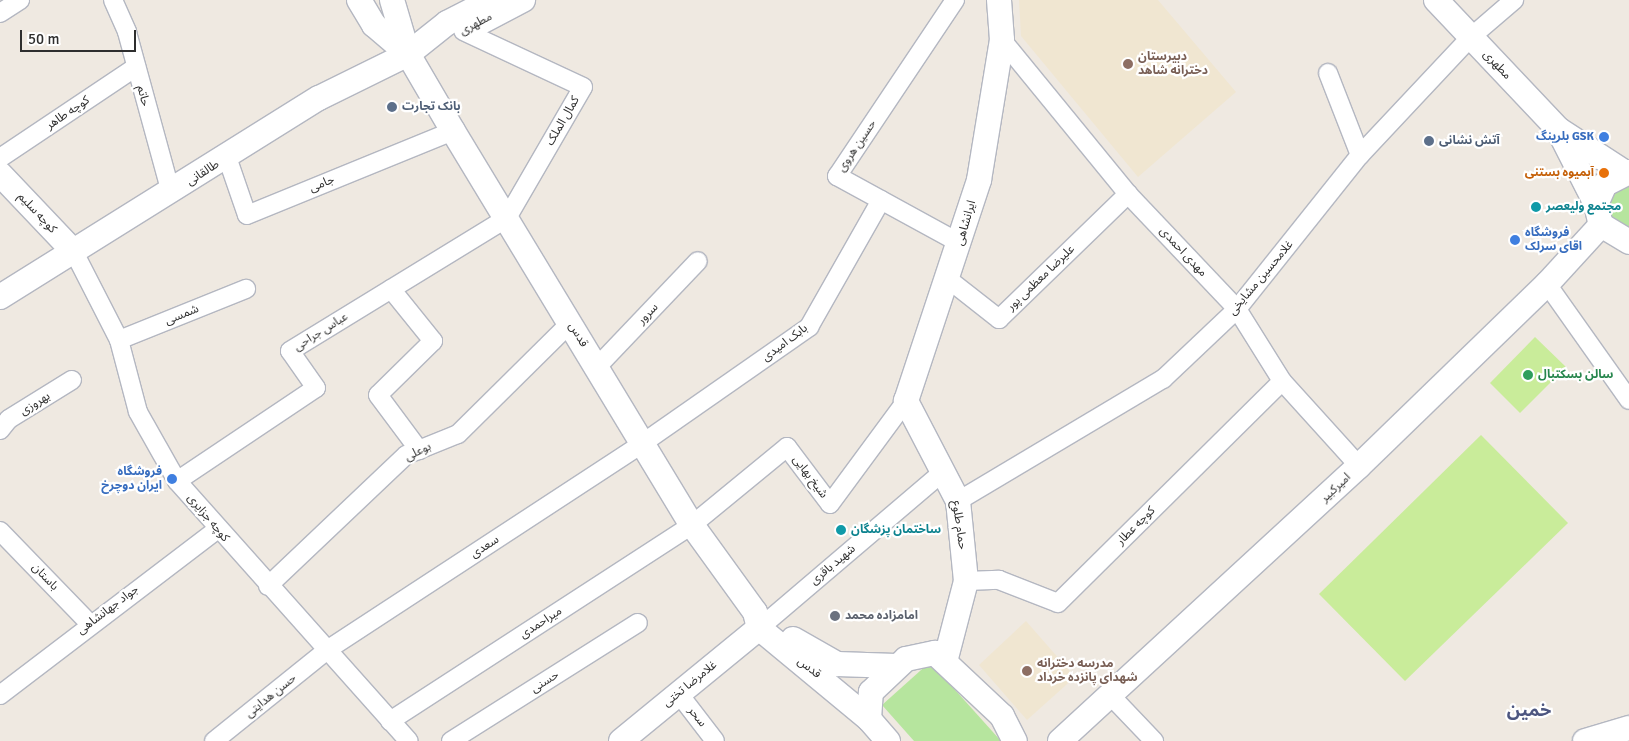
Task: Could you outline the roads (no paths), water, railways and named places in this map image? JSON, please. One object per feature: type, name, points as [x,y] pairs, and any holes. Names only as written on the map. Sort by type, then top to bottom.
[{"type":"main road","points":[[359,0],[374,25],[418,48]]},
{"type":"main road","points":[[392,0],[418,48]]},
{"type":"main road","name":"مطهری","points":[[418,48],[447,23],[492,0]]},
{"type":"main road","name":"مطهری","points":[[418,48],[464,31],[523,0]]},
{"type":"main road","name":"ایرانشاهی","points":[[906,401],[961,244],[978,180],[1002,40],[999,0]]},
{"type":"main road","name":"مطهری","points":[[1436,0],[1558,129],[1626,172]]},
{"type":"main road","name":"قدس","points":[[418,48],[453,131],[692,525],[761,620],[869,719],[888,741]]},
{"type":"main road","name":"طالقانی","points":[[0,297],[171,193],[319,98],[418,48]]},
{"type":"main road","name":"مطهری","points":[[1558,129],[1599,214]]},
{"type":"main road","name":"امیرکبیر","points":[[1060,741],[1112,697],[1360,466],[1547,284],[1599,214],[1605,184],[1626,172]]},
{"type":"main road","name":"کوچه سلیم","points":[[0,174],[74,252]]},
{"type":"main road","points":[[1599,214],[1629,242]]},
{"type":"main road","name":"حمام طلوع","points":[[906,401],[958,501],[966,581],[946,658]]},
{"type":"main road","name":"قدس","points":[[761,620],[804,648],[837,664],[896,666]]},
{"type":"main road","name":"غلامرضا تختی","points":[[621,741],[679,694],[761,620]]},
{"type":"main road","points":[[869,719],[871,692],[896,666],[925,653],[946,658],[1002,716],[1015,741]]},
{"type":"main road","points":[[1585,741],[1629,728]]},
{"type":"street","points":[[0,13],[20,0]]},
{"type":"street","name":"حاتم","points":[[113,0],[136,67],[171,193]]},
{"type":"street","name":"حسین هروی","points":[[955,0],[837,176],[961,244]]},
{"type":"street","name":"غلامحسین مشایخی","points":[[958,501],[1163,379],[1237,309],[1360,155],[1471,37],[1514,0]]},
{"type":"street","name":"کمال الملک","points":[[464,31],[582,87],[507,218]]},
{"type":"street","name":"مهدی احمدی","points":[[1002,40],[1128,194],[1237,309],[1282,381],[1360,466]]},
{"type":"street","name":"کوچه طاهر","points":[[0,158],[136,67]]},
{"type":"street","points":[[1328,73],[1360,155]]},
{"type":"street","name":"جامی","points":[[227,157],[247,214],[453,131]]},
{"type":"street","name":"علیرضا معظمی پور","points":[[948,280],[999,319],[1128,194]]},
{"type":"street","name":"بابک امیدی","points":[[643,443],[809,327],[881,200]]},
{"type":"street","name":"عباس جراحی","points":[[177,481],[316,388],[290,350],[507,218]]},
{"type":"street","name":"کوچه جزایری","points":[[74,252],[119,340],[138,412],[177,481],[268,586],[390,720],[403,739]]},
{"type":"street","name":"سرور","points":[[597,367],[698,261]]},
{"type":"street","points":[[1547,284],[1629,400]]},
{"type":"street","name":"شمسی","points":[[119,340],[246,289]]},
{"type":"street","points":[[391,289],[433,341],[378,395],[419,450]]},
{"type":"street","name":"بوعلی","points":[[268,586],[406,455],[458,434],[570,323]]},
{"type":"street","name":"بهروزی","points":[[0,430],[9,419],[72,380]]},
{"type":"street","name":"کوچه عطار","points":[[966,581],[999,580],[1058,603],[1282,381]]},
{"type":"street","name":"شیخ بهایی","points":[[692,525],[787,446],[830,504],[906,401]]},
{"type":"street","name":"سعدی","points":[[327,650],[643,443]]},
{"type":"street","name":"شهید باقری","points":[[761,620],[943,472]]},
{"type":"street","name":"میراحمدی","points":[[390,720],[692,525]]},
{"type":"street","name":"جواد جهانشاهی","points":[[0,695],[89,623],[218,529]]},
{"type":"street","name":"باستان","points":[[0,532],[89,623]]},
{"type":"street","name":"حسنی","points":[[451,741],[638,623]]},
{"type":"street","name":"حسن هدایتی","points":[[214,741],[327,650]]},
{"type":"street","name":"سحر","points":[[679,694],[715,741]]},
{"type":"street","points":[[1112,697],[1154,741]]},
{"type":"place","name":"دبیرستان دخترانه شاهد","points":[[1128,64]]},
{"type":"place","name":"بانک تجارت","points":[[392,107]]},
{"type":"place","name":"بلرینگ GSK","points":[[1604,137]]},
{"type":"place","name":"آتش نشانی","points":[[1429,141]]},
{"type":"place","name":"آبمیوه بستنی","points":[[1604,173]]},
{"type":"place","name":"مجتمع ولیعصر","points":[[1536,207]]},
{"type":"place","name":"فروشگاه اقای سرلک","points":[[1515,240]]},
{"type":"place","name":"سالن بسکتبال","points":[[1528,375]]},
{"type":"place","name":"فروشگاه ایران دوچرخ","points":[[172,479]]},
{"type":"place","name":"ساختمان پزشگان","points":[[841,530]]},
{"type":"place","name":"امامزاده محمد","points":[[835,616]]},
{"type":"place","name":"مدرسه دخترانه شهدای پانزده خرداد","points":[[1027,671]]},
{"type":"district","name":"خمین","points":[[1529,710]]}]
